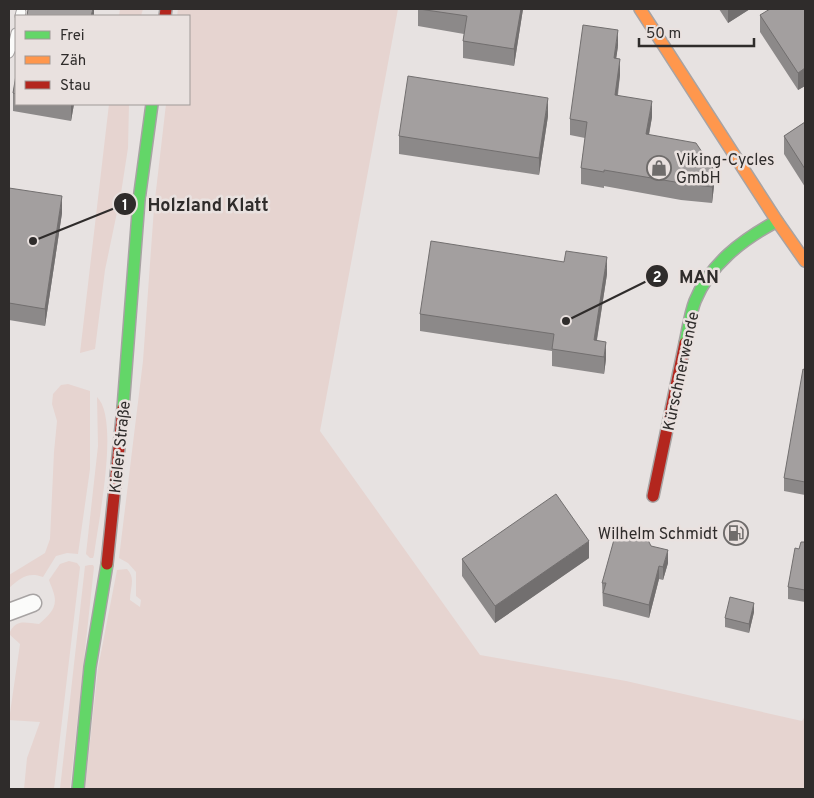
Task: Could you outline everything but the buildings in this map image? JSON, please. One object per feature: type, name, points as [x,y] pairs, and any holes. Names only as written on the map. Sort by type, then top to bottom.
[{"type":"main road","points":[[640,9],[777,221],[805,261]]},
{"type":"main road","name":"Kieler Straße","points":[[78,789],[90,667],[102,599],[109,543],[126,377],[140,200],[152,105]]},
{"type":"main road","name":"Kürschnerwende","points":[[653,496],[694,303],[707,279],[725,257],[757,232],[777,221]]},
{"type":"street","points":[[9,612],[33,603]]},
{"type":"lane","points":[[9,53],[15,38]]},
{"type":"shaded area","points":[[120,9],[143,9],[141,15],[119,15]]},
{"type":"shaded area","points":[[178,9],[398,9],[320,431],[480,655],[626,681],[802,721],[805,716],[805,789],[85,789],[98,668],[117,570],[127,569],[130,572],[132,583],[130,600],[140,607],[141,600],[136,596],[136,572],[128,563],[119,558],[143,361],[154,208],[166,105],[190,105],[190,15],[177,15]]},
{"type":"shaded area","points":[[109,105],[129,105],[128,148],[105,270],[95,349],[80,353]]},
{"type":"shaded area","points":[[68,384],[90,391],[90,469],[78,554],[67,553],[56,556],[43,577],[28,575],[9,588],[9,575],[45,553],[50,539],[57,421],[52,404],[53,394],[61,385]]},
{"type":"shaded area","points":[[97,397],[104,409],[107,426],[106,472],[94,555],[93,558],[90,558],[86,554],[98,446]]},
{"type":"shaded area","points":[[69,561],[77,563],[80,567],[54,789],[24,789],[27,758],[40,722],[9,720],[20,644],[9,634],[18,624],[39,624],[50,613],[54,606],[55,597],[49,580],[60,564]]},
{"type":"shaded area","points":[[85,566],[94,567],[70,789],[60,789]]},
{"type":"traffic: fast","points":[[123,408],[139,200],[152,105]]},
{"type":"traffic: fast","points":[[685,343],[695,301],[701,288],[718,264],[752,236],[777,221]]},
{"type":"traffic: fast","points":[[78,789],[90,667],[107,564]]},
{"type":"traffic: slow","points":[[640,9],[777,221],[805,261]]},
{"type":"traffic: jam","points":[[165,15],[166,9]]},
{"type":"traffic: jam","points":[[653,496],[685,343]]},
{"type":"traffic: jam","points":[[107,564],[123,408]]},
{"type":"place","name":"Viking-Cycles GmbH","points":[[659,168]]},
{"type":"place","name":"Holzland Klatt","points":[[33,241]]},
{"type":"place","name":"MAN","points":[[566,321]]},
{"type":"place","name":"Wilhelm Schmidt","points":[[736,533]]}]
